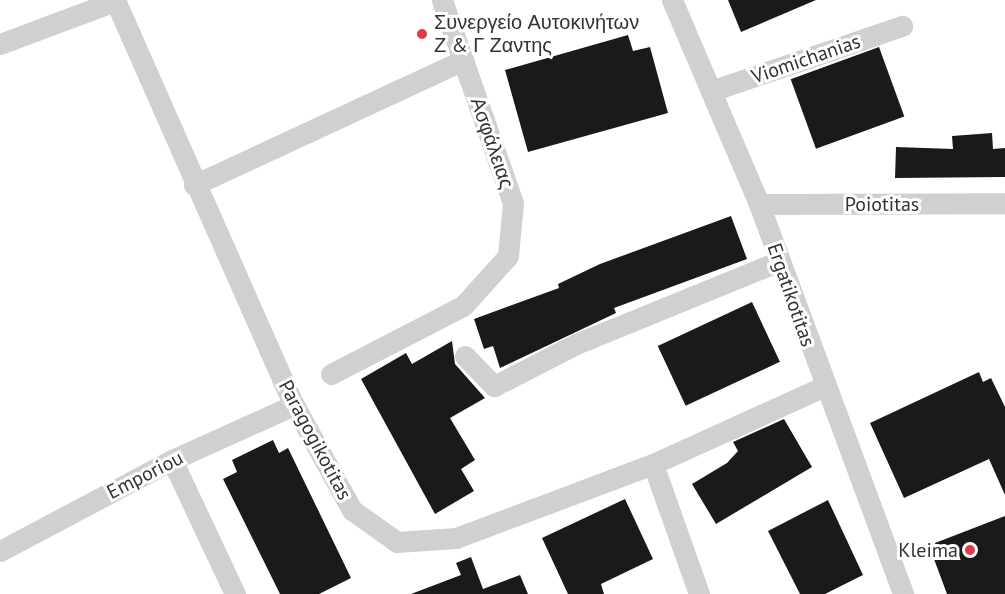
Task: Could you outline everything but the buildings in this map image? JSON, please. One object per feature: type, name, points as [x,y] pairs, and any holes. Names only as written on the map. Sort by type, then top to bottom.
[{"type":"street","points":[[0,44],[115,0]]},
{"type":"street","name":"Paragogikotitas","points":[[115,0],[194,185],[294,405],[352,510],[397,542],[456,538],[654,464],[823,387]]},
{"type":"street","name":"Ασφάλειας","points":[[332,374],[463,306],[508,256],[513,203],[442,0]]},
{"type":"street","name":"Ergatikotitas","points":[[672,0],[759,204],[823,387],[903,594]]},
{"type":"street","name":"Viomichanias","points":[[711,91],[902,26]]},
{"type":"street","points":[[194,185],[463,60]]},
{"type":"street","name":"Poiotitas","points":[[759,204],[1005,203]]},
{"type":"street","points":[[465,356],[494,386],[576,344],[779,261]]},
{"type":"street","name":"Emporiou","points":[[0,551],[172,460],[294,405]]},
{"type":"street","points":[[172,460],[235,594]]},
{"type":"street","points":[[654,464],[699,594]]},
{"type":"place","name":"Συνεργείο Αυτοκινήτων Ζ & Γ Ζαντης","points":[[422,34]]},
{"type":"place","name":"Kleima","points":[[970,550]]}]
